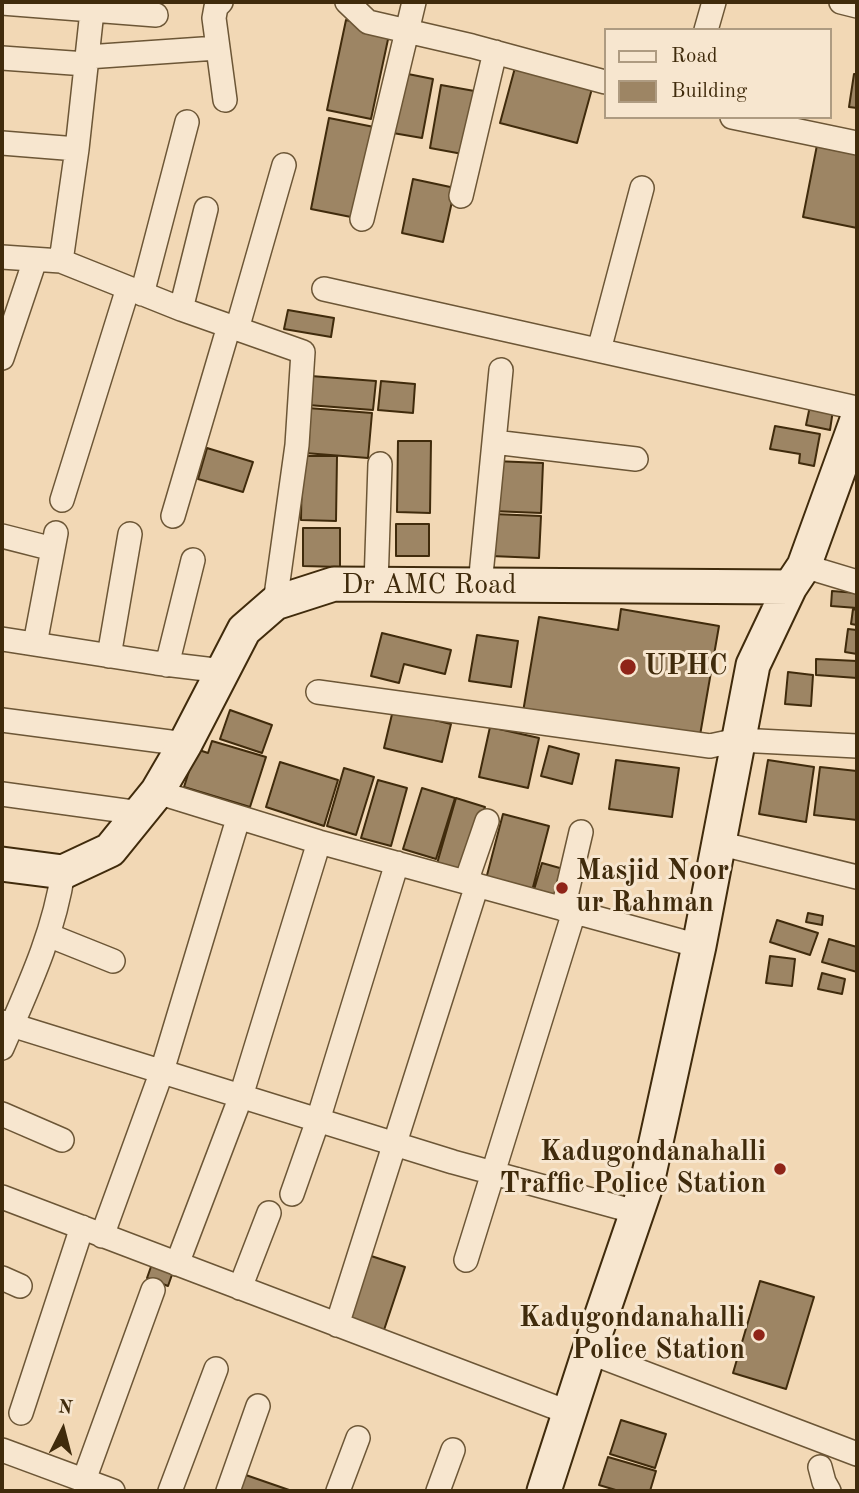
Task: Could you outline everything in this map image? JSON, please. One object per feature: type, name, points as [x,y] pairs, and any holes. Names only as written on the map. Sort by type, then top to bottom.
[{"type":"main road","points":[[544,1491],[647,1183],[699,946],[753,665],[797,577],[857,421]]},
{"type":"main road","name":"Dr AMC Road","points":[[63,872],[110,850],[149,802],[185,744],[244,630],[275,603],[334,584],[480,585],[797,577]]},
{"type":"main road","points":[[2,864],[63,872]]},
{"type":"street","points":[[221,2],[216,7],[214,18],[225,100]]},
{"type":"street","points":[[347,2],[368,22],[604,82]]},
{"type":"street","points":[[362,219],[414,2]]},
{"type":"street","points":[[707,28],[714,2]]},
{"type":"street","points":[[841,2],[857,6]]},
{"type":"street","points":[[2,3],[92,6],[156,15]]},
{"type":"street","points":[[61,261],[77,149],[92,6]]},
{"type":"street","points":[[2,58],[87,60],[217,48]]},
{"type":"street","points":[[461,197],[495,52]]},
{"type":"street","points":[[741,119],[857,144]]},
{"type":"street","points":[[62,500],[135,291],[187,122]]},
{"type":"street","points":[[2,143],[77,149]]},
{"type":"street","points":[[173,516],[285,165]]},
{"type":"street","points":[[598,350],[642,188]]},
{"type":"street","points":[[181,309],[206,209]]},
{"type":"street","points":[[2,257],[61,261],[181,309],[303,352],[297,445],[275,603]]},
{"type":"street","points":[[2,358],[35,260]]},
{"type":"street","points":[[324,289],[857,408]]},
{"type":"street","points":[[480,585],[501,370]]},
{"type":"street","points":[[494,442],[636,459]]},
{"type":"street","points":[[376,584],[380,464]]},
{"type":"street","points":[[109,656],[130,534]]},
{"type":"street","points":[[2,536],[54,541],[35,644]]},
{"type":"street","points":[[167,665],[193,560]]},
{"type":"street","points":[[797,577],[857,582]]},
{"type":"street","points":[[2,639],[223,671]]},
{"type":"street","points":[[318,692],[710,746],[738,740],[857,746]]},
{"type":"street","points":[[2,720],[185,744]]},
{"type":"street","points":[[2,794],[149,802],[238,819],[699,946]]},
{"type":"street","points":[[21,1413],[92,1231],[162,1072],[238,819]]},
{"type":"street","points":[[337,1325],[396,1144],[471,884],[486,821]]},
{"type":"street","points":[[467,1259],[568,910],[581,832]]},
{"type":"street","points":[[177,1264],[242,1096],[319,842]]},
{"type":"street","points":[[718,843],[857,877]]},
{"type":"street","points":[[292,1194],[318,1120],[397,863]]},
{"type":"street","points":[[2,1048],[7,1024],[42,956],[59,897],[63,872]]},
{"type":"street","points":[[48,935],[113,961]]},
{"type":"street","points":[[7,1024],[493,1173],[636,1212]]},
{"type":"street","points":[[2,1114],[62,1140]]},
{"type":"street","points":[[2,1197],[570,1413]]},
{"type":"street","points":[[240,1288],[270,1213]]},
{"type":"street","points":[[84,1480],[153,1290]]},
{"type":"street","points":[[589,1352],[857,1454]]},
{"type":"street","points":[[170,1491],[216,1369]]},
{"type":"street","points":[[228,1491],[258,1406]]},
{"type":"street","points":[[338,1491],[358,1438]]},
{"type":"street","points":[[2,1450],[113,1491]]},
{"type":"street","points":[[438,1491],[453,1450]]},
{"type":"street","points":[[821,1467],[829,1491]]},
{"type":"building","points":[[346,20],[390,30],[371,119],[327,110]]},
{"type":"building","points":[[516,64],[593,85],[577,143],[500,123]]},
{"type":"building","points":[[398,72],[433,79],[422,138],[387,132]]},
{"type":"building","points":[[854,74],[857,74],[857,108],[849,107]]},
{"type":"building","points":[[441,85],[480,92],[468,155],[430,148]]},
{"type":"building","points":[[329,118],[374,127],[356,218],[311,209]]},
{"type":"building","points":[[818,140],[857,148],[857,228],[803,217]]},
{"type":"building","points":[[413,179],[455,188],[443,242],[402,233]]},
{"type":"building","points":[[288,310],[334,318],[331,337],[284,329]]},
{"type":"building","points":[[311,376],[376,381],[373,410],[308,405]]},
{"type":"building","points":[[381,381],[415,384],[413,413],[378,410]]},
{"type":"building","points":[[810,406],[833,410],[830,430],[806,425]]},
{"type":"building","points":[[308,408],[372,413],[368,458],[305,453]]},
{"type":"building","points":[[775,426],[820,434],[814,466],[799,463],[800,454],[770,449]]},
{"type":"building","points":[[398,441],[431,441],[430,513],[397,512]]},
{"type":"building","points":[[207,448],[253,462],[243,492],[198,479]]},
{"type":"building","points":[[302,456],[337,456],[336,521],[301,520]]},
{"type":"building","points":[[494,461],[543,463],[541,513],[492,511]]},
{"type":"building","points":[[493,514],[541,516],[539,558],[491,556]]},
{"type":"building","points":[[396,524],[429,524],[429,556],[396,556]]},
{"type":"building","points":[[303,528],[340,528],[340,567],[303,566]]},
{"type":"building","points":[[832,591],[857,593],[857,608],[831,606]]},
{"type":"building","name":"UPHC","points":[[621,609],[719,626],[699,741],[523,712],[539,617],[618,630]]},
{"type":"building","points":[[853,609],[857,610],[857,625],[851,624]]},
{"type":"building","points":[[848,629],[857,630],[857,654],[845,652]]},
{"type":"building","points":[[382,633],[451,650],[445,674],[404,664],[399,683],[371,676]]},
{"type":"building","points":[[477,635],[518,641],[511,687],[469,681]]},
{"type":"building","points":[[816,659],[857,661],[857,678],[816,675]]},
{"type":"building","points":[[788,672],[813,675],[811,706],[785,704]]},
{"type":"building","points":[[230,710],[272,725],[262,753],[220,739]]},
{"type":"building","points":[[393,710],[451,724],[442,762],[384,748]]},
{"type":"building","points":[[490,727],[539,738],[528,788],[479,777]]},
{"type":"building","points":[[212,741],[266,757],[250,807],[184,787],[196,749],[208,753]]},
{"type":"building","points":[[549,746],[579,754],[572,784],[541,776]]},
{"type":"building","points":[[616,760],[679,768],[672,817],[609,809]]},
{"type":"building","points":[[768,760],[814,767],[806,822],[759,814]]},
{"type":"building","points":[[280,762],[338,780],[324,826],[266,807]]},
{"type":"building","points":[[820,767],[857,771],[857,820],[814,815]]},
{"type":"building","points":[[344,768],[374,777],[356,835],[327,826]]},
{"type":"building","points":[[378,780],[407,788],[391,846],[361,838]]},
{"type":"building","points":[[422,788],[455,798],[436,859],[403,849]]},
{"type":"building","points":[[456,798],[485,807],[465,875],[436,867]]},
{"type":"building","points":[[503,814],[549,826],[532,891],[486,879]]},
{"type":"building","points":[[542,863],[567,870],[558,900],[533,893]]},
{"type":"building","points":[[808,913],[823,916],[822,925],[806,922]]},
{"type":"building","points":[[777,920],[818,933],[810,955],[770,942]]},
{"type":"building","points":[[829,939],[857,947],[857,972],[822,962]]},
{"type":"building","points":[[770,956],[795,959],[792,986],[766,983]]},
{"type":"building","points":[[822,973],[845,979],[842,994],[818,989]]},
{"type":"building","points":[[365,1254],[405,1267],[383,1333],[343,1319]]},
{"type":"building","points":[[153,1261],[174,1269],[168,1286],[147,1278]]},
{"type":"building","points":[[760,1281],[814,1297],[786,1389],[733,1373]]},
{"type":"building","points":[[621,1420],[666,1434],[655,1468],[610,1454]]},
{"type":"building","points":[[608,1457],[656,1471],[650,1491],[619,1491],[599,1485]]},
{"type":"building","points":[[240,1473],[292,1491],[234,1491]]},
{"type":"place","name":"UPHC","points":[[628,667]]},
{"type":"place","name":"Masjid Noor ur Rahman","points":[[562,888]]},
{"type":"place","name":"Kadugondanahalli Traffic Police Station","points":[[780,1169]]},
{"type":"place","name":"Kadugondanahalli Police Station","points":[[759,1335]]}]
